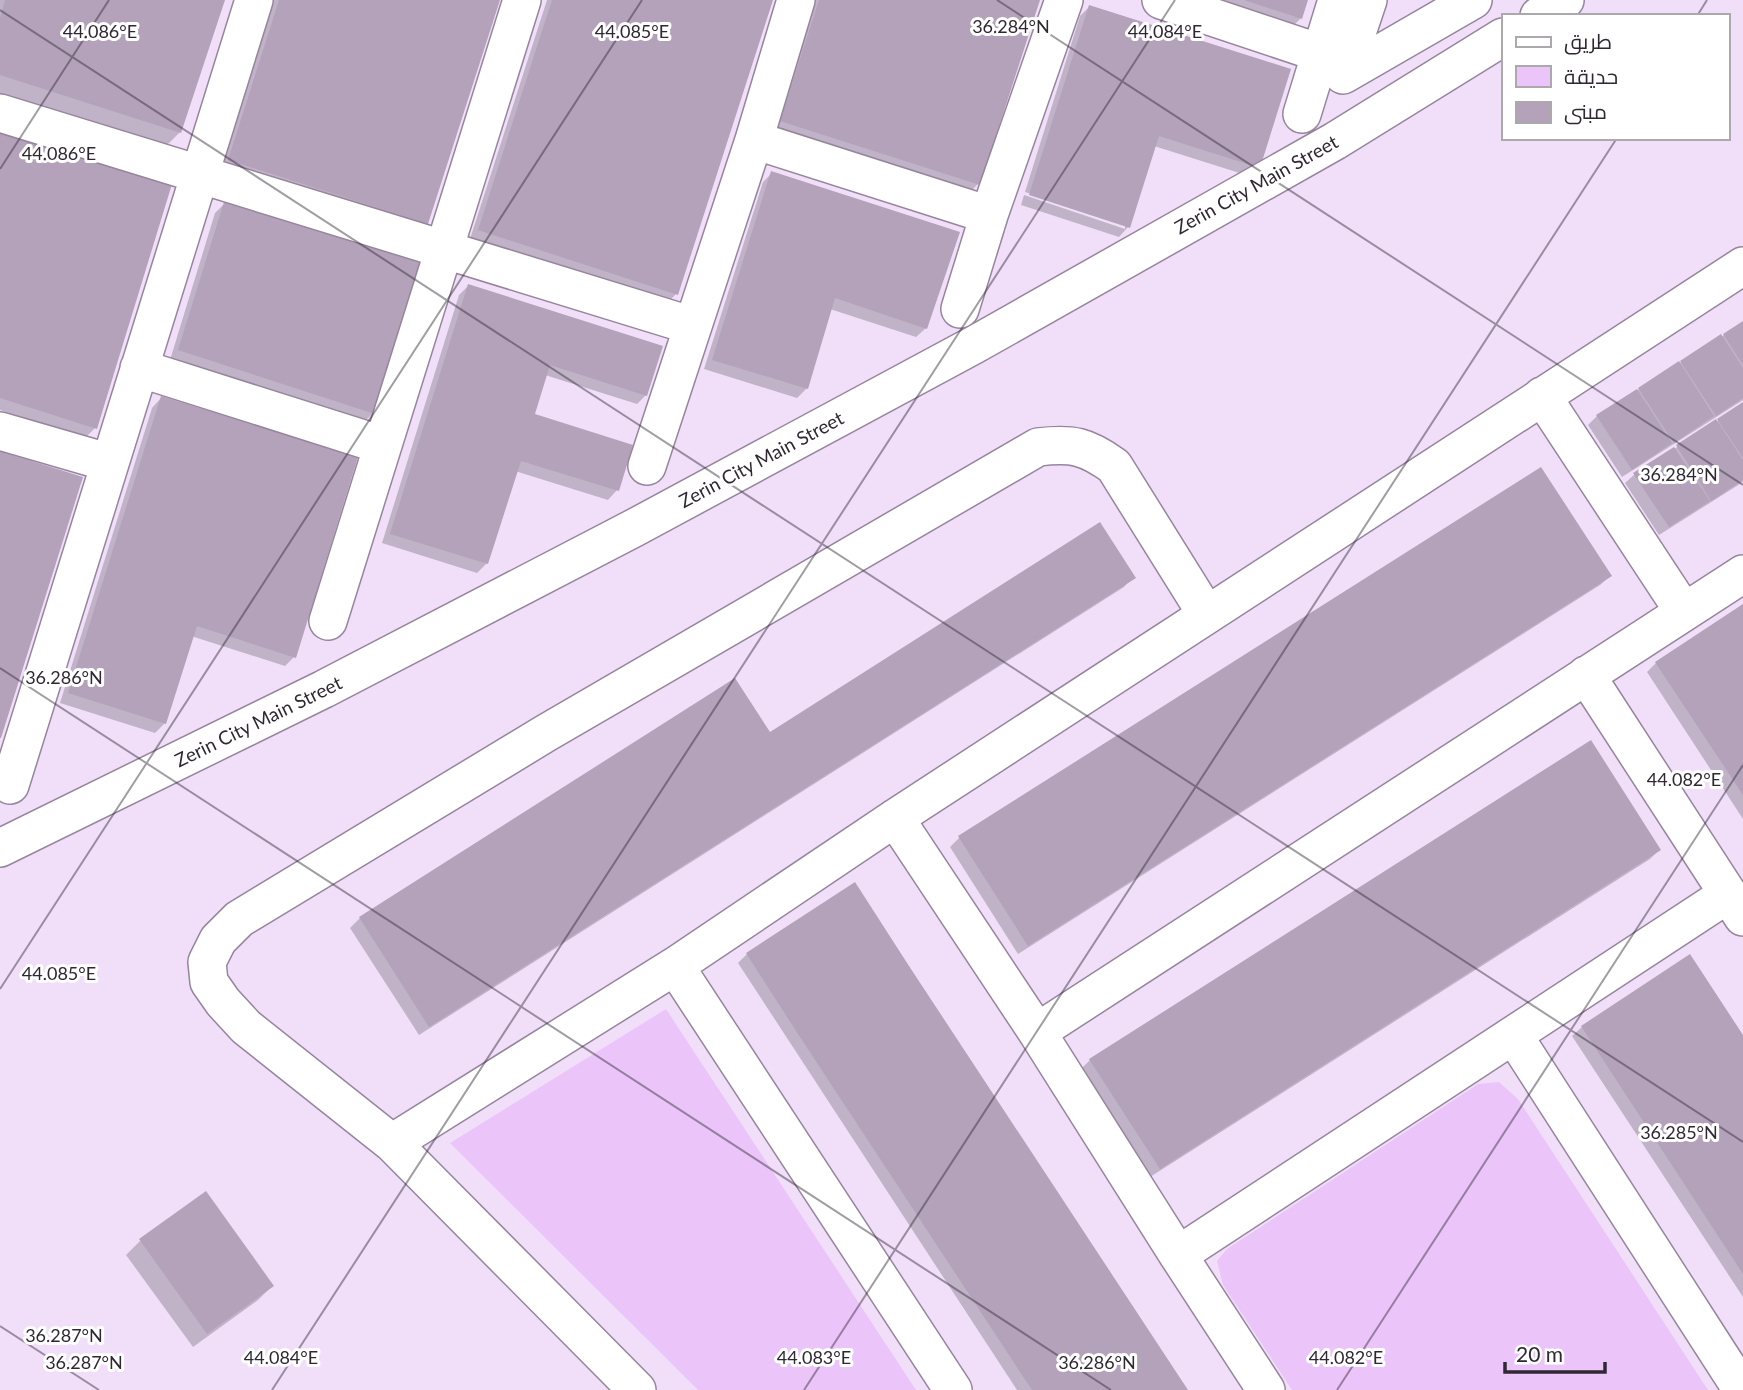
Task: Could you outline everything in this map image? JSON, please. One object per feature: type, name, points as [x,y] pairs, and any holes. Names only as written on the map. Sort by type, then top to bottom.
[{"type":"street","points":[[10,785],[107,462],[254,0]]},
{"type":"street","points":[[328,621],[522,0]]},
{"type":"street","points":[[647,466],[754,140],[796,0]]},
{"type":"street","points":[[960,309],[989,215],[1064,0]]},
{"type":"street","points":[[1161,0],[1320,53]]},
{"type":"street","points":[[1302,114],[1337,0]]},
{"type":"street","points":[[1368,0],[1343,75],[1474,0]]},
{"type":"street","points":[[1542,14],[1565,0]]},
{"type":"street","name":"Zerin City Main Street","points":[[0,848],[324,689],[634,528],[949,358],[1335,141],[1502,38]]},
{"type":"street","points":[[0,113],[693,326]]},
{"type":"street","points":[[754,140],[989,215]]},
{"type":"street","points":[[392,1143],[675,966],[895,818],[1743,265]]},
{"type":"street","points":[[139,368],[382,445]]},
{"type":"street","points":[[1542,396],[1684,612]]},
{"type":"street","points":[[0,431],[107,462]]},
{"type":"street","points":[[637,1390],[392,1143],[246,1027],[209,982],[207,962],[218,940],[239,919],[546,733],[1038,447],[1066,444],[1092,450],[1114,466],[1207,615]]},
{"type":"street","points":[[1037,1032],[1743,574]]},
{"type":"street","points":[[1178,1255],[1514,1036],[1736,905],[1586,675]]},
{"type":"street","points":[[895,818],[1037,1032],[1266,1390]]},
{"type":"street","points":[[675,966],[953,1390]]},
{"type":"street","points":[[1514,1036],[1742,1390]]},
{"type":"green space","points":[[666,1009],[916,1390],[698,1390],[450,1143]]},
{"type":"green space","points":[[1499,1082],[1518,1099],[1708,1390],[1292,1390],[1223,1285],[1217,1261],[1227,1249],[1478,1084]]},
{"type":"building","points":[[5,0],[225,0],[181,133],[0,75],[0,18]]},
{"type":"building","points":[[279,0],[500,0],[428,224],[228,160]]},
{"type":"building","points":[[552,0],[773,0],[678,295],[478,230]]},
{"type":"building","points":[[819,0],[1040,0],[980,185],[780,121]]},
{"type":"building","points":[[1244,0],[1308,0],[1302,19]]},
{"type":"building","points":[[1089,5],[1291,69],[1260,168],[1159,136],[1130,228],[1029,195]]},
{"type":"building","points":[[0,130],[172,184],[97,429],[0,398]]},
{"type":"building","points":[[771,171],[960,232],[927,329],[835,298],[808,389],[712,360]]},
{"type":"building","points":[[224,202],[421,263],[375,414],[178,350]]},
{"type":"building","points":[[468,284],[663,346],[647,396],[550,365],[535,414],[633,445],[619,491],[521,461],[488,564],[390,534]]},
{"type":"building","points":[[1743,321],[1743,365],[1723,334]]},
{"type":"building","points":[[1721,334],[1743,368],[1743,398],[1716,416],[1680,361]]},
{"type":"building","points":[[1679,361],[1714,416],[1674,443],[1638,388]]},
{"type":"building","points":[[1637,389],[1672,443],[1632,470],[1596,415]]},
{"type":"building","points":[[161,396],[358,457],[296,658],[197,626],[166,724],[68,693]]},
{"type":"building","points":[[1743,402],[1743,458],[1717,419]]},
{"type":"building","points":[[1716,419],[1743,460],[1743,480],[1711,501],[1676,445]]},
{"type":"building","points":[[1674,447],[1710,501],[1669,527],[1633,473]]},
{"type":"building","points":[[0,451],[83,477],[1,738],[0,738]]},
{"type":"building","points":[[1541,467],[1612,576],[1028,946],[958,836]]},
{"type":"building","points":[[1100,522],[1136,578],[429,1027],[359,917],[735,678],[770,732]]},
{"type":"building","points":[[1743,604],[1743,795],[1655,662]]},
{"type":"building","points":[[1591,740],[1661,850],[1160,1169],[1089,1059]]},
{"type":"building","points":[[855,882],[1188,1390],[1032,1390],[800,1037],[746,953]]},
{"type":"building","points":[[1690,954],[1743,1035],[1743,1274],[1581,1026]]},
{"type":"building","points":[[206,1191],[274,1286],[207,1334],[139,1239]]}]
